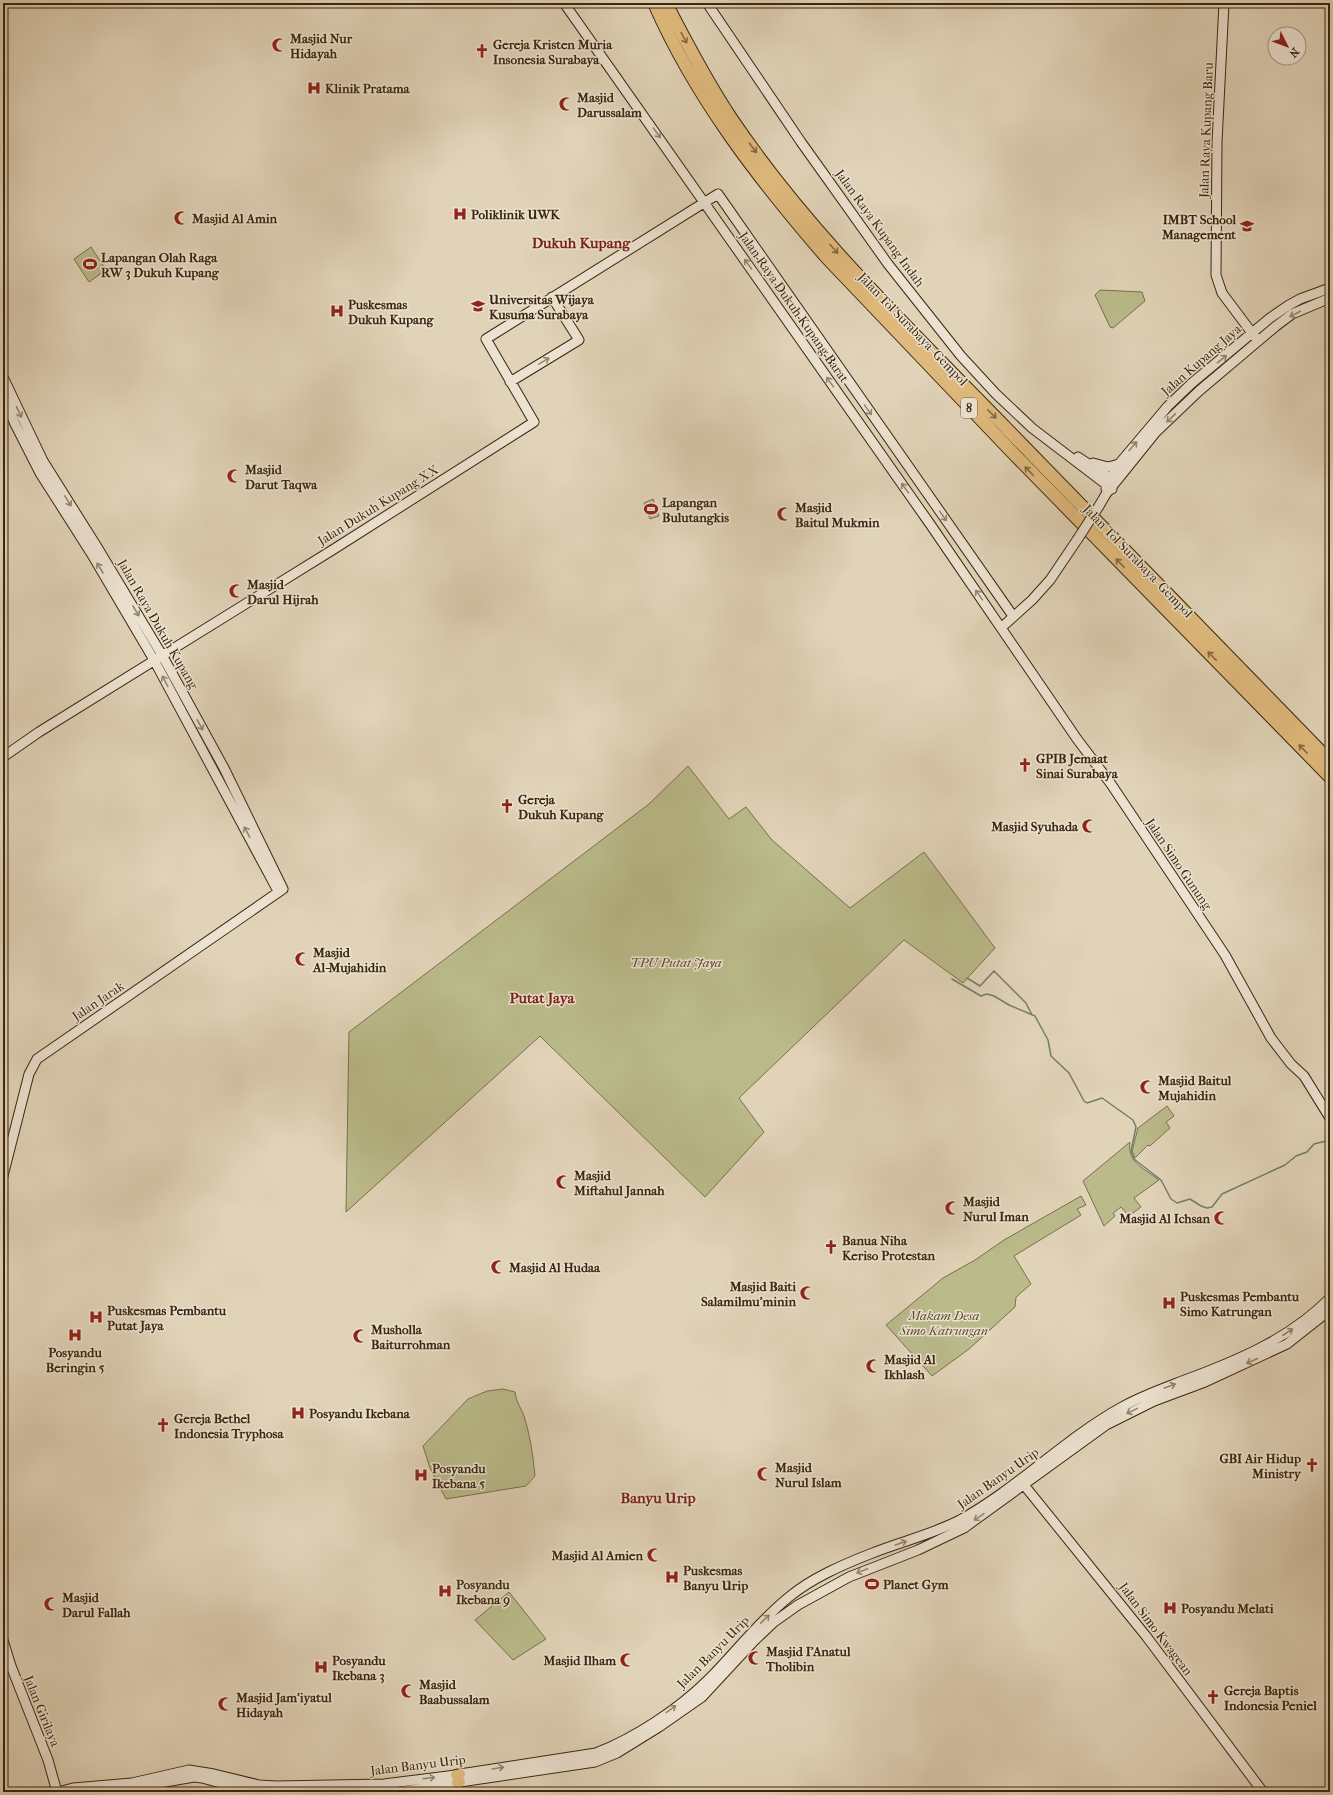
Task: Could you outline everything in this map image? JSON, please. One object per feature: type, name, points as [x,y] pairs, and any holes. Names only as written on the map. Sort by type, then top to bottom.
[{"type":"highway","name":"Jalan Tol Surabaya–Gempol","points":[[654,3],[677,50],[724,126],[798,225],[827,258],[1011,452],[1330,777]]},
{"type":"highway","name":"Jalan Tol Surabaya–Gempol","points":[[666,3],[683,38],[732,120],[793,202],[821,234],[939,361],[1330,761]]},
{"type":"street","name":"Jalan Raya Dukuh Kupang Barat","points":[[564,3],[704,203],[758,277],[868,438],[1002,627]]},
{"type":"street","name":"Jalan Raya Kupang Indah","points":[[707,3],[815,161],[888,264],[962,356],[996,394],[1032,428],[1110,486]]},
{"type":"street","name":"Jalan Raya Kupang Baru","points":[[1224,3],[1217,142],[1216,275],[1222,294],[1255,337]]},
{"type":"street","name":"Jalan Raya Dukuh Kupang Barat","points":[[704,203],[718,194],[1013,616]]},
{"type":"street","points":[[510,382],[579,340],[552,297],[704,203]]},
{"type":"street","points":[[758,277],[771,269]]},
{"type":"street","name":"Jalan Kupang Jaya","points":[[1110,486],[1156,432],[1255,337],[1270,318],[1300,299],[1330,288]]},
{"type":"street","name":"Jalan Dukuh Kupang XX","points":[[158,658],[534,422],[486,339],[552,297]]},
{"type":"street","name":"Jalan Kupang Jaya","points":[[1002,627],[1032,600],[1050,580],[1099,506],[1110,486],[1119,464],[1168,406],[1192,384],[1255,337],[1292,314],[1330,298]]},
{"type":"street","name":"Jalan Raya Dukuh Kupang","points":[[3,377],[43,461],[224,768],[279,891]]},
{"type":"street","points":[[1192,384],[1200,391]]},
{"type":"street","name":"Jalan Raya Dukuh Kupang","points":[[3,396],[15,424],[40,473],[158,658]]},
{"type":"street","points":[[868,438],[881,429]]},
{"type":"street","name":"Jalan Raya Kupang Indah","points":[[1057,447],[1069,451],[1084,460],[1110,486]]},
{"type":"street","points":[[1084,460],[1104,466],[1119,464]]},
{"type":"street","points":[[894,473],[906,464]]},
{"type":"street","points":[[940,538],[953,530]]},
{"type":"street","name":"Jalan Simo Gunung","points":[[1002,627],[1073,733],[1111,784],[1219,946],[1271,1038],[1291,1064],[1304,1076],[1330,1118]]},
{"type":"street","points":[[3,757],[39,732],[158,658]]},
{"type":"street","name":"Jalan Jarak","points":[[3,1176],[29,1074],[37,1059],[279,891]]},
{"type":"street","name":"Jalan Banyu Urip","points":[[399,1792],[458,1779],[596,1753],[615,1746],[699,1694],[791,1609],[827,1587],[849,1576],[918,1550],[964,1528],[1024,1485],[1122,1407],[1149,1394],[1248,1354],[1271,1343],[1302,1323],[1330,1298]]},
{"type":"street","name":"Jalan Banyu Urip","points":[[699,1694],[763,1621],[800,1590],[825,1574],[869,1554],[923,1536],[959,1520],[988,1502],[1101,1424],[1154,1401],[1205,1382],[1287,1344],[1330,1310]]},
{"type":"street","name":"Jalan Simo Kwagean","points":[[1024,1485],[1146,1636],[1263,1792]]},
{"type":"street","name":"Jalan Girilaya","points":[[3,1640],[11,1666],[58,1792]]},
{"type":"street","name":"Jalan Banyu Urip","points":[[58,1792],[67,1789],[132,1783],[189,1770],[202,1771],[259,1785],[277,1786],[384,1784],[458,1779]]},
{"type":"street","points":[[108,1792],[194,1777],[254,1792]]},
{"type":"street","points":[[51,1792],[54,1780],[67,1789]]},
{"type":"green space","name":"Lapangan Olah Raga RW 3 Dukuh Kupang","points":[[91,247],[106,270],[89,282],[74,259]]},
{"type":"green space","points":[[1100,290],[1142,292],[1145,301],[1113,328],[1110,327],[1095,295]]},
{"type":"green space","name":"Lapangan Bulutangkis","points":[[653,499],[659,516],[650,519],[644,503]]},
{"type":"green space","name":"TPU Putat Jaya","points":[[688,766],[729,819],[746,807],[772,840],[850,908],[924,852],[995,948],[963,983],[904,940],[739,1098],[764,1132],[705,1197],[540,1036],[346,1212],[349,1032],[649,804]]},
{"type":"green space","points":[[1167,1106],[1174,1116],[1166,1122],[1170,1128],[1150,1146],[1148,1145],[1135,1158],[1132,1151],[1138,1128]]},
{"type":"green space","points":[[1130,1142],[1131,1155],[1134,1160],[1142,1168],[1159,1180],[1134,1198],[1141,1207],[1129,1216],[1121,1207],[1113,1213],[1115,1216],[1104,1226],[1083,1181]]},
{"type":"green space","name":"Makam Desa Simo Katrungan","points":[[1081,1196],[1086,1205],[1077,1209],[1081,1215],[1014,1256],[1031,1284],[1016,1297],[1015,1307],[969,1349],[932,1376],[886,1325],[943,1278],[975,1260],[1004,1240]]},
{"type":"green space","points":[[503,1389],[515,1392],[517,1401],[524,1416],[531,1445],[535,1476],[526,1486],[446,1499],[430,1468],[423,1446],[468,1399],[487,1391]]},
{"type":"green space","points":[[509,1592],[546,1639],[513,1660],[475,1620]]},
{"type":"waterway","points":[[967,978],[980,986],[994,971],[1026,1003],[1032,1015]]},
{"type":"waterway","points":[[952,979],[981,996],[987,994],[994,996],[1009,1005],[1035,1016],[1048,1040],[1051,1056],[1069,1073],[1084,1101],[1087,1103],[1102,1098],[1133,1120],[1136,1127],[1131,1151],[1134,1159],[1161,1180],[1171,1199],[1177,1203],[1190,1199],[1201,1206],[1207,1208],[1212,1207],[1222,1194],[1285,1165],[1296,1156],[1307,1152],[1314,1144],[1330,1140]]},
{"type":"waterway","points":[[459,1787],[459,1792]]},
{"type":"waterway","points":[[45,1792],[49,1791]]},
{"type":"place","name":"Masjid Nur Hidayah","points":[[279,45]]},
{"type":"place","name":"Gereja Kristen Muria Insonesia Surabaya","points":[[482,51]]},
{"type":"place","name":"Klinik Pratama","points":[[314,88]]},
{"type":"place","name":"Masjid Darussalam","points":[[566,104]]},
{"type":"place","name":"Poliklinik UWK","points":[[460,214]]},
{"type":"place","name":"Masjid Al Amin","points":[[181,218]]},
{"type":"place","name":"IMBT School Management","points":[[1247,226]]},
{"type":"place","name":"Lapangan Olah Raga RW 3 Dukuh Kupang","points":[[90,264]]},
{"type":"place","name":"Universitas Wijaya Kusuma Surabaya","points":[[478,306]]},
{"type":"place","name":"Puskesmas Dukuh Kupang","points":[[337,311]]},
{"type":"place","name":"Masjid Darut Taqwa","points":[[234,476]]},
{"type":"place","name":"Lapangan Bulutangkis","points":[[651,509]]},
{"type":"place","name":"Masjid Baitul Mukmin","points":[[784,514]]},
{"type":"place","name":"Masjid Darul Hijrah","points":[[236,591]]},
{"type":"place","name":"GPIB Jemaat Sinai Surabaya","points":[[1025,765]]},
{"type":"place","name":"Gereja Dukuh Kupang","points":[[507,806]]},
{"type":"place","name":"Masjid Syuhada","points":[[1089,826]]},
{"type":"place","name":"Masjid Al-Mujahidin","points":[[302,959]]},
{"type":"place","name":"Masjid Baitul Mujahidin","points":[[1147,1087]]},
{"type":"place","name":"Masjid Miftahul Jannah","points":[[563,1182]]},
{"type":"place","name":"Masjid Nurul Iman","points":[[952,1208]]},
{"type":"place","name":"Masjid Al Ichsan","points":[[1221,1218]]},
{"type":"place","name":"Banua Niha Keriso Protestan","points":[[831,1247]]},
{"type":"place","name":"Masjid Al Hudaa","points":[[498,1267]]},
{"type":"place","name":"Masjid Baiti Salamilmu'minin","points":[[807,1293]]},
{"type":"place","name":"Puskesmas Pembantu Simo Katrungan","points":[[1169,1303]]},
{"type":"place","name":"Puskesmas Pembantu Putat Jaya","points":[[96,1317]]},
{"type":"place","name":"Posyandu Beringin 5","points":[[75,1335]]},
{"type":"place","name":"Musholla Baiturrohman","points":[[360,1336]]},
{"type":"place","name":"Masjid Al Ikhlash","points":[[873,1366]]},
{"type":"place","name":"Posyandu Ikebana","points":[[298,1413]]},
{"type":"place","name":"Gereja Bethel Indonesia Tryphosa","points":[[163,1425]]},
{"type":"place","name":"GBI Air Hidup Ministry","points":[[1312,1465]]},
{"type":"place","name":"Masjid Nurul Islam","points":[[764,1474]]},
{"type":"place","name":"Posyandu Ikebana 5","points":[[421,1475]]},
{"type":"place","name":"Masjid Al Amien","points":[[654,1555]]},
{"type":"place","name":"Puskesmas Banyu Urip","points":[[672,1577]]},
{"type":"place","name":"Planet Gym","points":[[872,1584]]},
{"type":"place","name":"Posyandu Ikebana 9","points":[[445,1591]]},
{"type":"place","name":"Masjid Darul Fallah","points":[[51,1604]]},
{"type":"place","name":"Posyandu Melati","points":[[1170,1608]]},
{"type":"place","name":"Masjid I'Anatul Tholibin","points":[[755,1658]]},
{"type":"place","name":"Masjid Ilham","points":[[627,1660]]},
{"type":"place","name":"Posyandu Ikebana 3","points":[[321,1667]]},
{"type":"place","name":"Masjid Baabussalam","points":[[408,1691]]},
{"type":"place","name":"Gereja Baptis Indonesia Peniel","points":[[1213,1697]]},
{"type":"place","name":"Masjid Jam'iyatul Hidayah","points":[[225,1704]]},
{"type":"district","name":"Dukuh Kupang","points":[[581,243]]},
{"type":"district","name":"Putat Jaya","points":[[542,998]]},
{"type":"district","name":"Banyu Urip","points":[[658,1498]]}]
